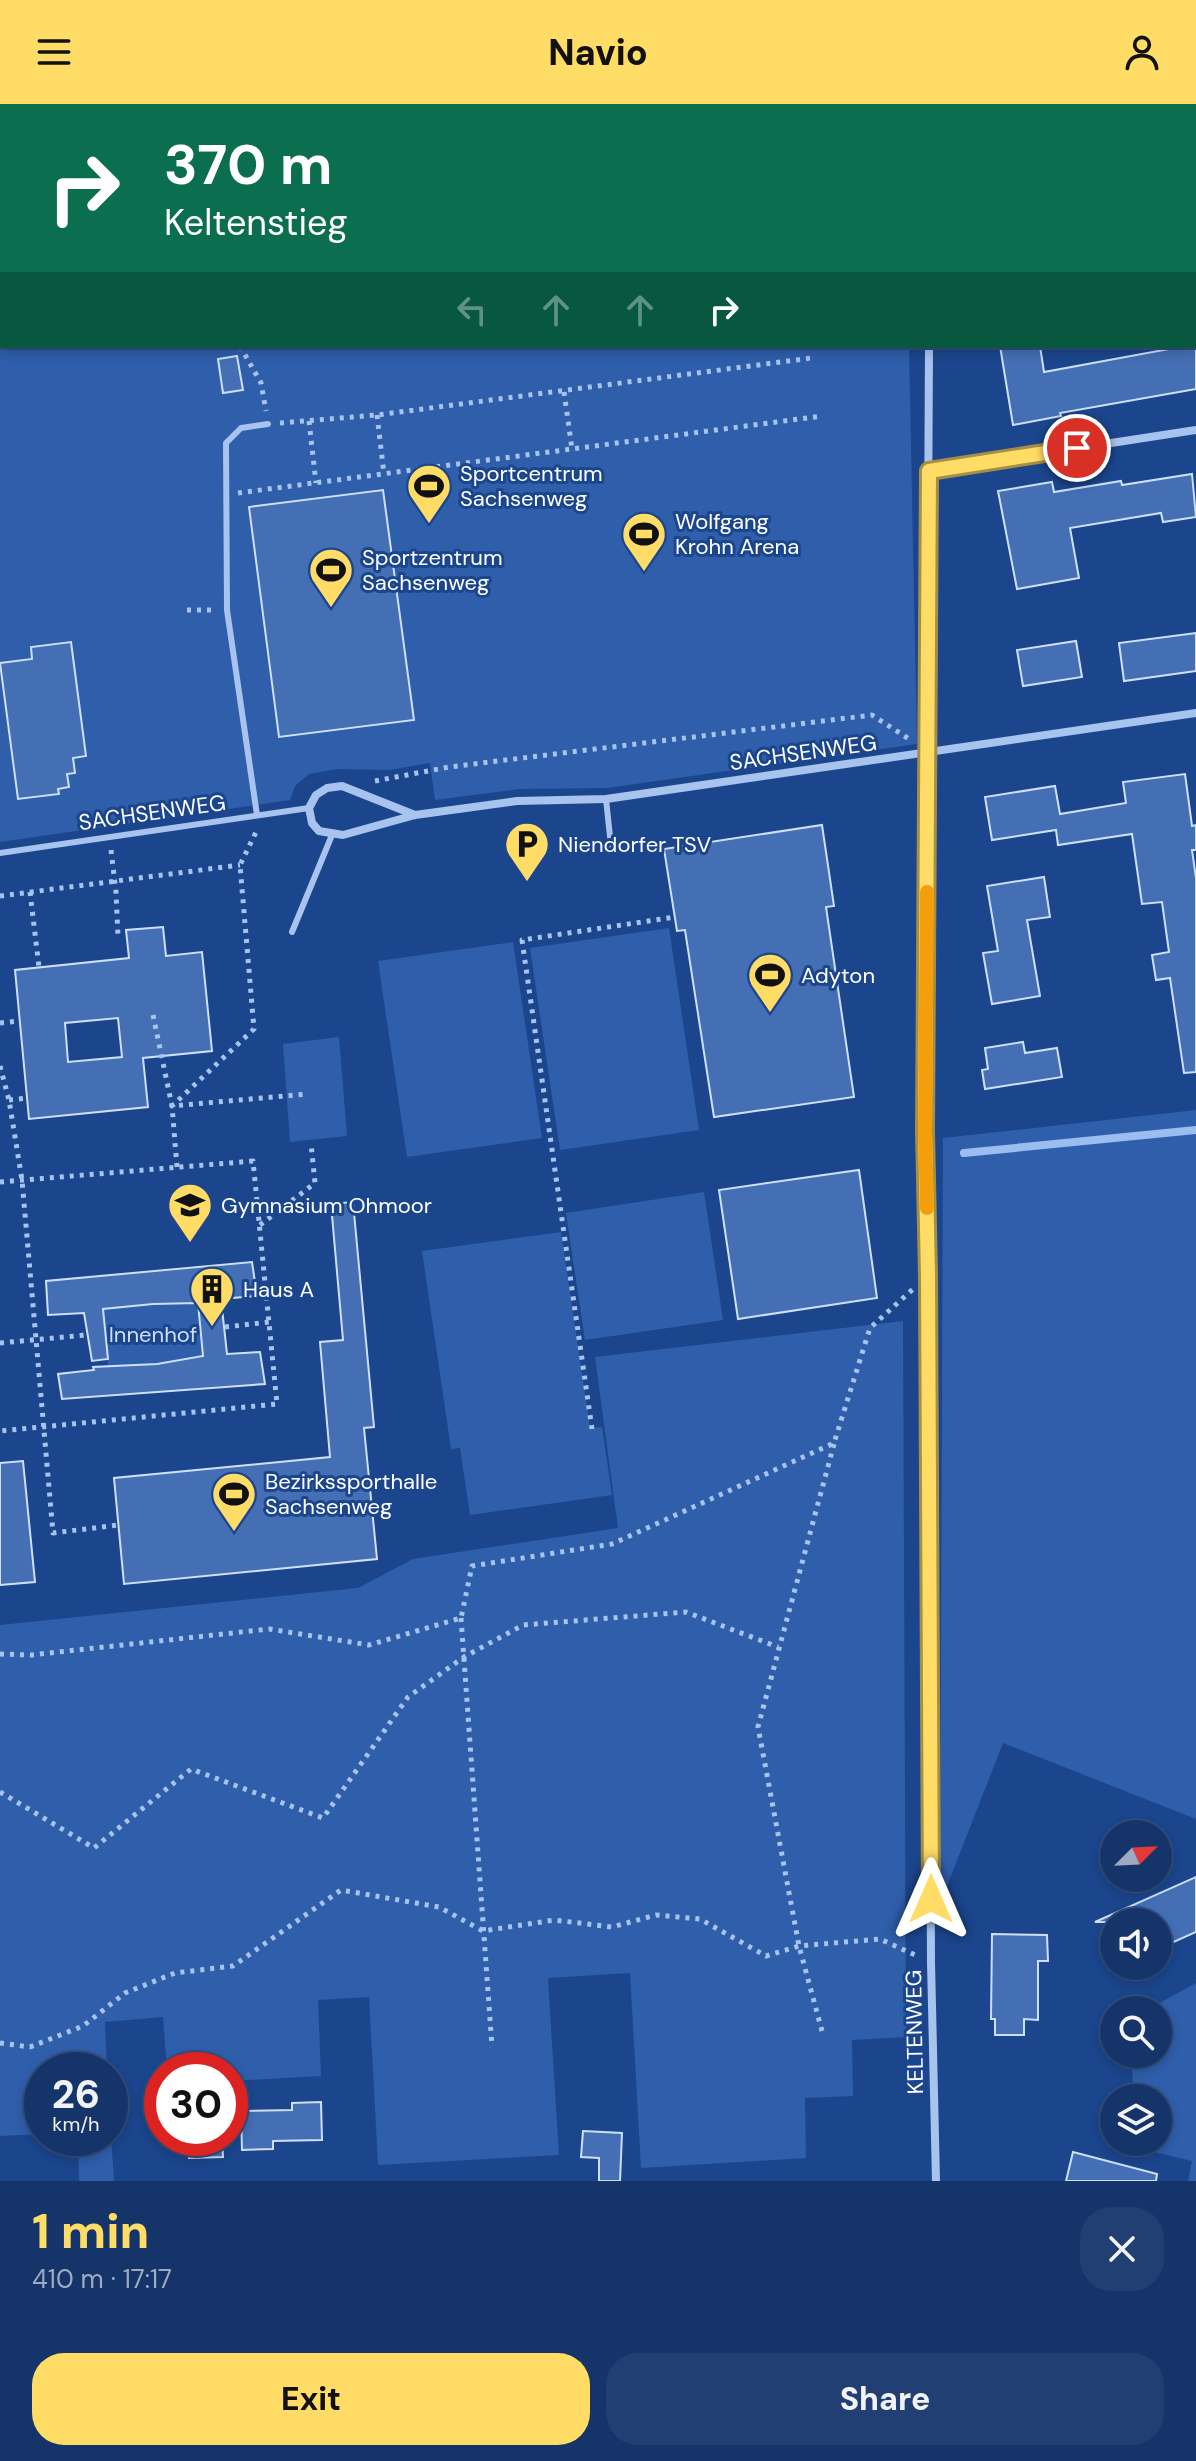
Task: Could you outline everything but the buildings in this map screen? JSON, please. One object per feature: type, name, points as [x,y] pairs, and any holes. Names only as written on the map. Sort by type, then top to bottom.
[{"type":"street","name":"KELTENWEG","points":[[929,348],[925,1131],[931,1962],[936,2181]]},
{"type":"street","points":[[929,471],[1196,430]]},
{"type":"street","name":"SACHSENWEG","points":[[332,835],[353,833],[415,815],[517,801],[606,799],[1196,713]]},
{"type":"street","name":"SACHSENWEG","points":[[309,808],[316,795],[327,788],[342,786],[415,815]]},
{"type":"street","points":[[309,808],[312,823],[319,831],[332,835]]},
{"type":"lane","points":[[257,815],[227,610],[226,443],[241,428],[268,424]]},
{"type":"lane","points":[[606,799],[611,846]]},
{"type":"lane","name":"SACHSENWEG","points":[[0,853],[309,808]]},
{"type":"lane","points":[[292,932],[332,835]]},
{"type":"path","points":[[241,348],[261,383],[268,424],[377,415],[811,358]]},
{"type":"path","points":[[564,392],[572,449]]},
{"type":"path","points":[[377,415],[384,474]]},
{"type":"path","points":[[226,495],[822,416]]},
{"type":"path","points":[[309,421],[316,483]]},
{"type":"path","points":[[187,610],[227,610]]},
{"type":"path","points":[[356,791],[379,779],[449,767],[872,715],[928,752]]},
{"type":"path","points":[[172,1106],[254,1029],[240,865],[258,830],[257,815]]},
{"type":"path","points":[[110,836],[118,937]]},
{"type":"path","points":[[0,896],[240,865]]},
{"type":"path","points":[[30,892],[39,967]]},
{"type":"path","points":[[592,1429],[522,940],[675,917]]},
{"type":"path","points":[[153,1015],[172,1106],[177,1167]]},
{"type":"path","points":[[0,1023],[19,1021]]},
{"type":"path","points":[[0,1066],[22,1180],[53,1533],[118,1525]]},
{"type":"path","points":[[172,1106],[307,1094]]},
{"type":"path","points":[[9,1100],[28,1098]]},
{"type":"path","points":[[260,1225],[315,1183],[311,1144]]},
{"type":"path","points":[[0,1182],[253,1161],[277,1404],[0,1431]]},
{"type":"path","points":[[822,2031],[799,1946],[758,1727],[834,1443],[870,1328],[928,1275]]},
{"type":"path","points":[[225,1327],[269,1322]]},
{"type":"path","points":[[0,1343],[86,1335]]},
{"type":"path","points":[[492,2047],[461,1618],[472,1566],[612,1544],[834,1443]]},
{"type":"path","points":[[0,1792],[94,1848],[191,1769],[323,1818],[408,1697],[464,1657],[523,1625],[686,1612],[778,1647]]},
{"type":"path","points":[[0,1654],[31,1655],[269,1629],[369,1645],[461,1618]]},
{"type":"path","points":[[0,2043],[30,2047],[83,2026],[125,1993],[175,1973],[233,1966],[341,1890],[439,1907],[483,1931],[554,1920],[612,1927],[656,1915],[700,1919],[766,1956],[799,1946],[880,1939],[931,1962]]},
{"type":"green space","name":"Sportcentrum Sachsenweg","points":[[0,348],[909,348],[917,744],[607,788],[520,789],[435,800],[430,763],[389,770],[337,769],[309,774],[295,786],[290,800],[0,842]]},
{"type":"green space","points":[[669,928],[699,1130],[560,1150],[530,948]]},
{"type":"green space","points":[[513,942],[542,1138],[407,1157],[378,961]]},
{"type":"green space","points":[[339,1037],[347,1136],[290,1142],[283,1044]]},
{"type":"green space","points":[[1196,1110],[1196,1819],[1003,1743],[940,1904],[943,1138]]},
{"type":"green space","points":[[704,1192],[723,1320],[585,1340],[566,1213]]},
{"type":"green space","points":[[561,1232],[590,1428],[602,1427],[612,1495],[470,1515],[460,1448],[451,1449],[422,1251]]},
{"type":"green space","name":"Innenhof","points":[[198,1303],[203,1356],[157,1364],[108,1366],[103,1309]]},
{"type":"green space","points":[[903,1321],[906,2037],[852,2040],[853,2096],[805,2098],[806,2158],[641,2168],[630,1973],[548,1978],[559,2155],[378,2165],[369,1997],[318,2000],[321,2076],[248,2080],[248,2052],[166,2052],[163,2017],[105,2022],[106,2052],[24,2052],[24,2135],[0,2136],[0,1625],[358,1588],[413,1559],[618,1528],[595,1357]]},
{"type":"green space","points":[[1196,1983],[1196,2181],[1188,2181],[1192,2161],[1171,2156],[1172,2084],[1133,2084],[1132,2068],[1172,2068],[1172,1996]]},
{"type":"green space","points":[[78,2156],[112,2156],[114,2181],[79,2181]]},
{"type":"waterway","points":[[964,1153],[1196,1130]]},
{"type":"slow traffic","points":[[927,892],[927,1208]]},
{"type":"place","name":"Sportcentrum Sachsenweg","points":[[429,525]]},
{"type":"place","name":"Wolfgang Krohn Arena","points":[[644,573]]},
{"type":"place","name":"Sportzentrum Sachsenweg","points":[[331,609]]},
{"type":"place","name":"Niendorfer TSV","points":[[527,883]]},
{"type":"place","name":"Adyton","points":[[770,1014]]},
{"type":"place","name":"Gymnasium Ohmoor","points":[[190,1244]]},
{"type":"place","name":"Haus A","points":[[212,1328]]},
{"type":"place","name":"Bezirkssporthalle Sachsenweg","points":[[234,1533]]},
{"type":"route","points":[[931,1899],[925,1131],[929,471],[1077,448]]}]
